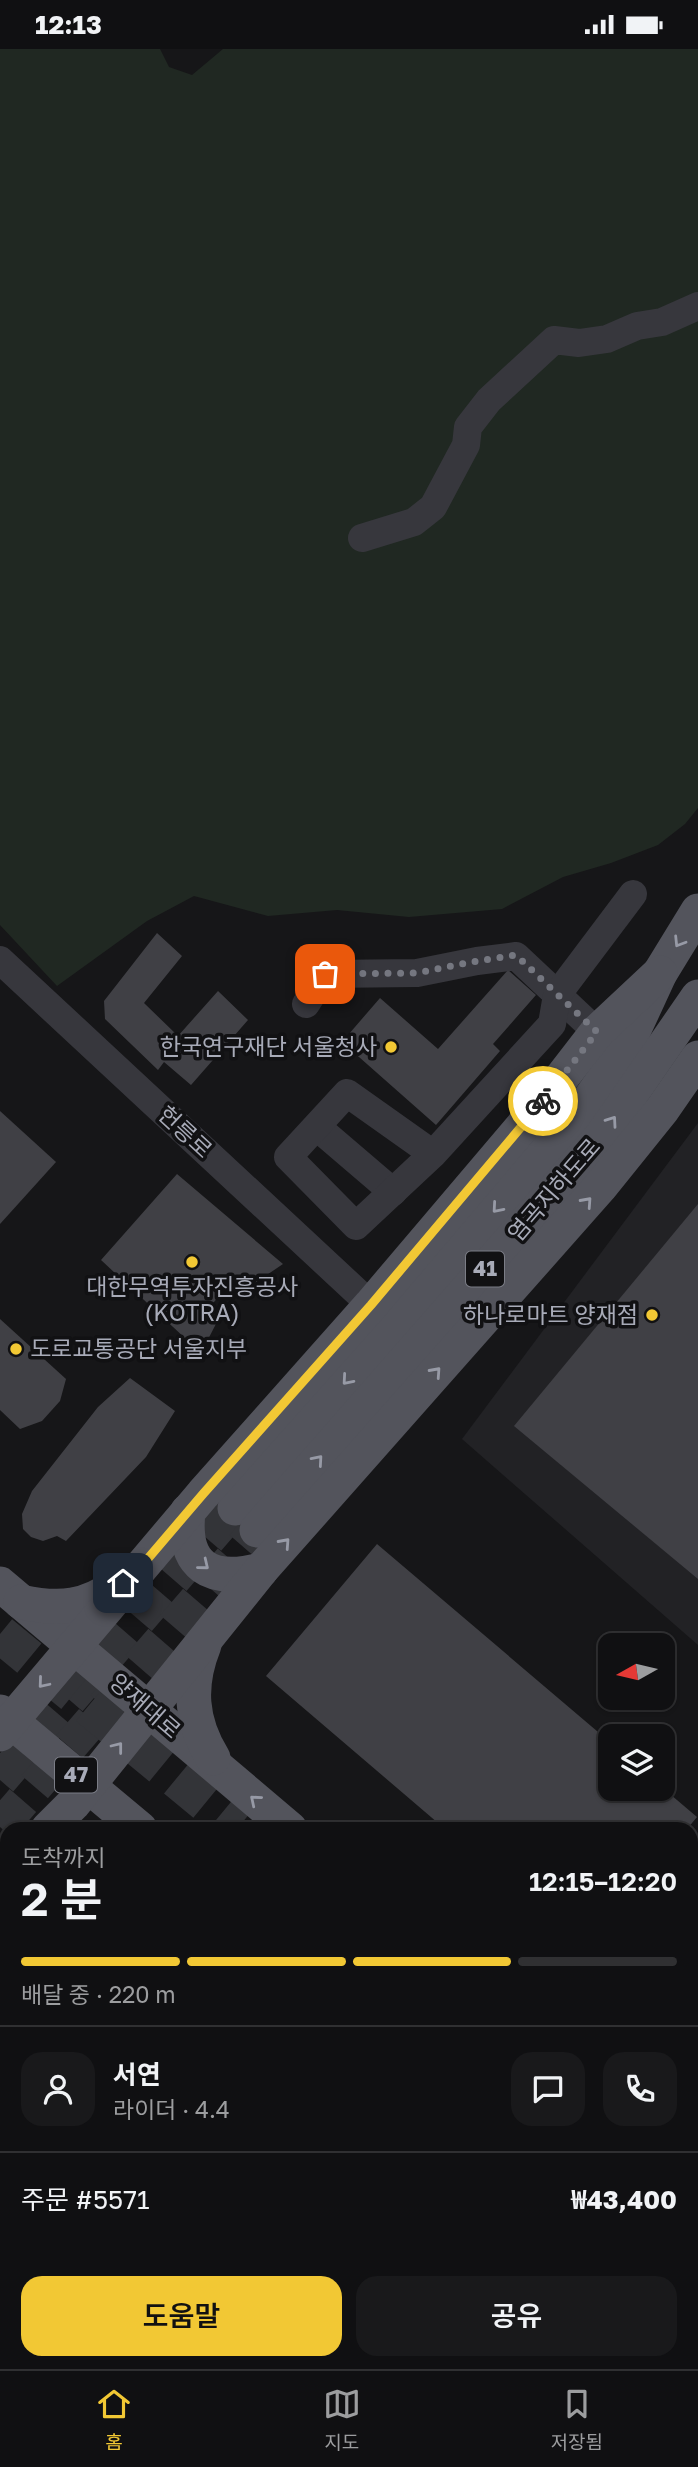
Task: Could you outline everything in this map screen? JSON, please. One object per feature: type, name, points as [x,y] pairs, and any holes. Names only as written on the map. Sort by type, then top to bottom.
[{"type":"main road","name":"41","points":[[660,973],[698,911]]},
{"type":"main road","points":[[4,1722],[75,1646],[188,1511],[371,1305],[539,1107],[597,1032],[660,973]]},
{"type":"main road","name":"염곡지하도로","points":[[660,973],[624,1051],[580,1113],[246,1519],[602,1136],[698,997]]},
{"type":"main road","points":[[54,1822],[88,1785],[261,1570],[600,1187],[662,1110],[698,1058]]},
{"type":"main road","points":[[188,1511],[189,1542],[193,1556],[201,1566],[212,1573],[224,1575],[261,1570]]},
{"type":"main road","points":[[11,1593],[47,1607],[82,1604],[110,1591],[139,1569]]},
{"type":"main road","name":"양재대로","points":[[11,1593],[282,1822]]},
{"type":"main road","points":[[209,1632],[196,1668],[192,1707],[197,1728],[220,1771]]},
{"type":"main road","name":"47","points":[[4,1722],[88,1785],[132,1822]]},
{"type":"street","points":[[362,538],[414,522],[433,507],[466,445],[468,427],[489,400],[554,340],[579,343],[607,339],[637,326],[663,322],[698,306]]},
{"type":"street","points":[[433,1154],[347,1094],[288,1157],[356,1226],[433,1154],[552,1024],[557,995],[633,894]]},
{"type":"street","points":[[306,1004],[325,974],[417,973],[516,955],[597,1032]]},
{"type":"street","name":"헌릉로","points":[[0,960],[371,1305]]},
{"type":"street","points":[[317,1127],[393,1192]]},
{"type":"shaded area","points":[[0,49],[160,49],[169,67],[192,75],[223,49],[698,49],[698,808],[685,824],[658,845],[563,877],[502,909],[409,917],[337,910],[268,916],[194,896],[147,921],[57,986],[0,925]]},
{"type":"shaded area","name":"하나로마트 양재점","points":[[698,1123],[698,1645],[462,1439]]},
{"type":"building","points":[[157,933],[182,956],[144,1003],[178,1036],[218,991],[248,1020],[191,1085],[164,1062],[158,1070],[105,1019],[104,1001]]},
{"type":"building","name":"한국연구재단 서울청사","points":[[508,970],[536,995],[493,1044],[500,1051],[436,1125],[342,1042],[380,998],[438,1049]]},
{"type":"building","points":[[0,1111],[56,1162],[0,1224]]},
{"type":"building","name":"대한무역투자진흥공사 (KOTRA)","points":[[177,1174],[283,1264],[249,1287],[234,1278],[209,1308],[219,1318],[201,1353],[101,1260]]},
{"type":"building","name":"하나로마트 양재점","points":[[698,1204],[698,1579],[514,1426]]},
{"type":"building","name":"도로교통공단 서울지부","points":[[0,1319],[66,1379],[60,1401],[42,1421],[20,1429],[0,1410]]},
{"type":"building","points":[[130,1378],[175,1411],[146,1457],[66,1541],[57,1536],[43,1541],[31,1537],[23,1529],[22,1514],[32,1491],[98,1407]]},
{"type":"building","points":[[377,1544],[598,1732],[598,1801],[675,1801],[675,1798],[697,1817],[693,1822],[437,1822],[266,1676]]},
{"type":"tunnel","points":[[0,1780],[235,1508]]},
{"type":"tunnel","points":[[4,1822],[257,1530]]},
{"type":"tunnel","points":[[0,1634],[228,1822]]},
{"type":"way so far","points":[[325,974],[417,973],[516,955],[597,1032],[543,1101]]},
{"type":"place","name":"한국연구재단 서울청사","points":[[391,1047]]},
{"type":"place","name":"대한무역투자진흥공사 (KOTRA)","points":[[192,1262]]},
{"type":"place","name":"하나로마트 양재점","points":[[652,1315]]},
{"type":"place","name":"도로교통공단 서울지부","points":[[16,1349]]},
{"type":"route","points":[[123,1583],[139,1569],[371,1305],[543,1101]]}]
